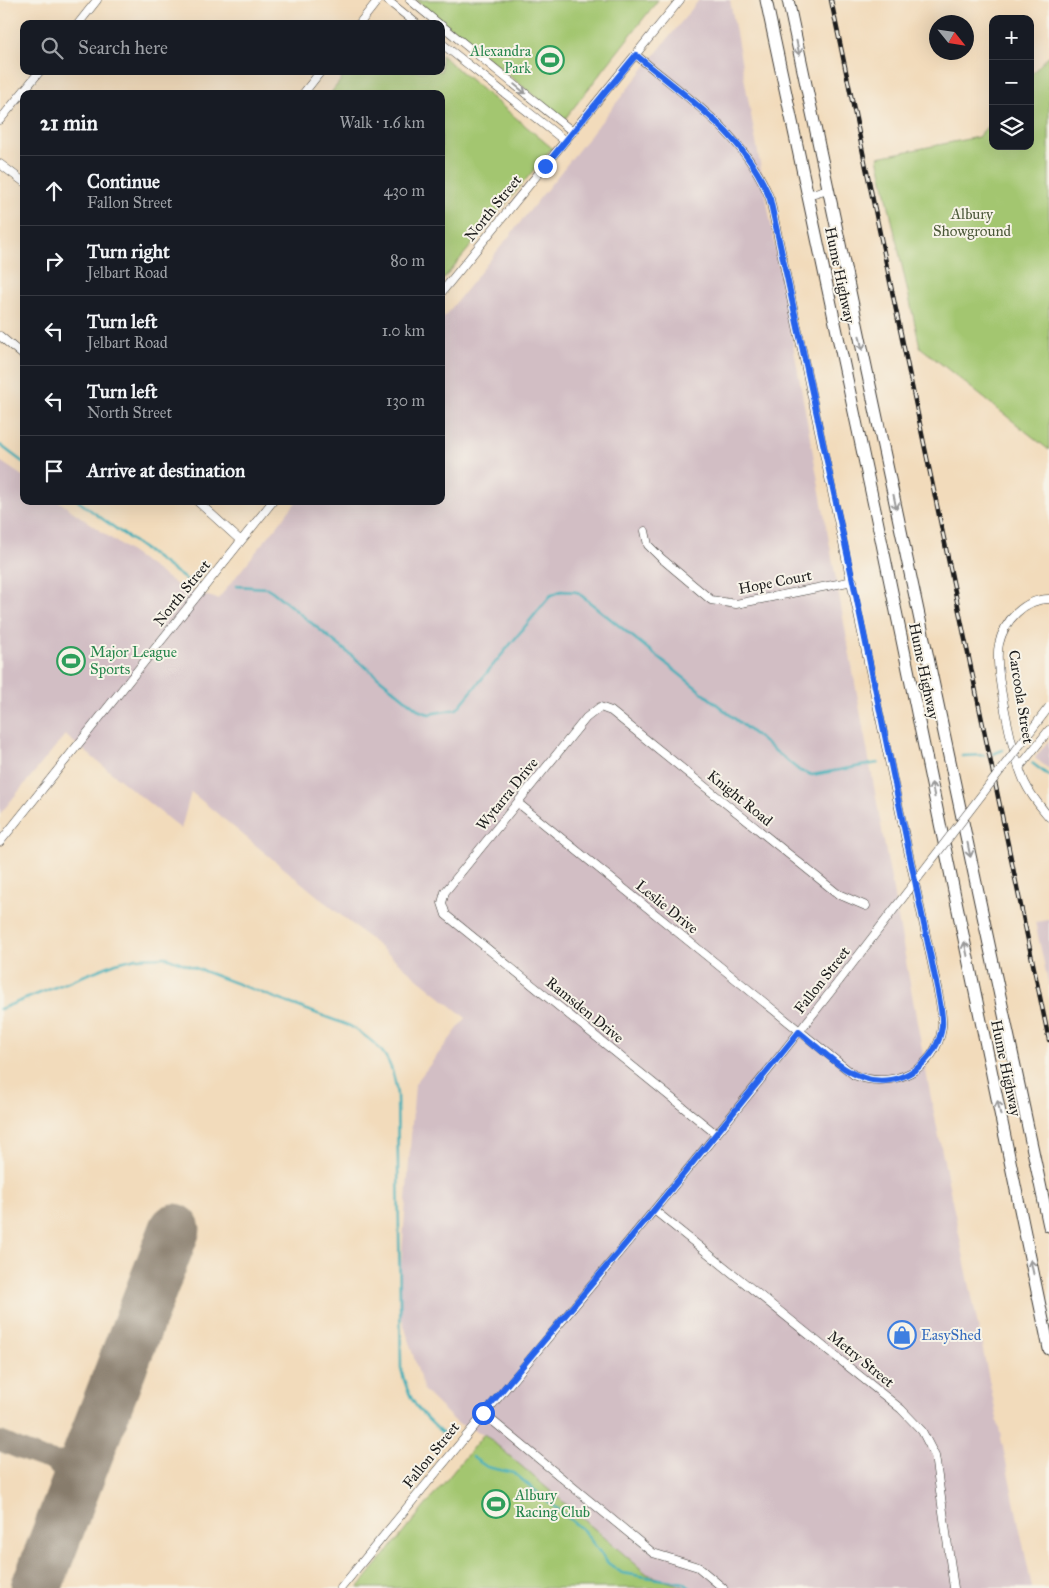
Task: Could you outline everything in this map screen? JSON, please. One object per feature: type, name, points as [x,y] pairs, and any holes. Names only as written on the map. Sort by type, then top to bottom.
[{"type":"highway","name":"Hume Highway","points":[[766,0],[1049,1349]]},
{"type":"highway","name":"Hume Highway","points":[[788,0],[1049,1226]]},
{"type":"street","points":[[81,20],[98,0]]},
{"type":"street","points":[[362,20],[378,0]]},
{"type":"street","points":[[387,0],[412,20]]},
{"type":"street","points":[[410,0],[434,20]]},
{"type":"street","name":"North Street","points":[[445,289],[680,0]]},
{"type":"street","points":[[445,29],[573,132]]},
{"type":"street","points":[[445,46],[565,141]]},
{"type":"street","name":"Leslie Drive","points":[[518,803],[799,1032],[854,1074],[878,1081],[904,1077],[922,1065],[937,1045],[942,1027],[938,992],[853,581],[772,209],[765,185],[752,161],[731,135],[636,55]]},
{"type":"street","points":[[24,90],[37,75]]},
{"type":"street","points":[[307,90],[318,75]]},
{"type":"street","points":[[0,120],[20,96]]},
{"type":"street","points":[[0,164],[20,179]]},
{"type":"street","points":[[808,196],[828,189]]},
{"type":"street","points":[[0,336],[20,353]]},
{"type":"street","points":[[201,505],[241,541]]},
{"type":"street","name":"North Street","points":[[0,842],[270,505]]},
{"type":"street","name":"Hope Court","points":[[645,531],[648,545],[711,600],[736,604],[853,581]]},
{"type":"street","name":"Carcoola Street","points":[[1049,599],[1030,604],[1020,610],[1007,625],[999,644],[1000,678],[1019,768],[1035,801],[1049,817]]},
{"type":"street","name":"Fallon Street","points":[[340,1588],[483,1413],[654,1210],[799,1032],[1049,706]]},
{"type":"street","name":"Wytarra Drive","points":[[442,903],[445,892],[586,718],[600,707]]},
{"type":"street","name":"Knight Road","points":[[600,707],[611,710],[838,894],[866,906]]},
{"type":"street","points":[[1019,768],[1049,730]]},
{"type":"street","name":"Ramsden Drive","points":[[442,903],[446,915],[716,1134]]},
{"type":"street","name":"Metry Street","points":[[654,1210],[901,1409],[922,1431],[935,1456],[954,1588]]},
{"type":"street","points":[[483,1413],[653,1553],[698,1567],[723,1588]]},
{"type":"shaded area","points":[[699,0],[730,0],[931,1098],[1032,1588],[686,1588],[647,1574],[484,1434],[457,1423],[424,1391],[398,1305],[415,1084],[466,1018],[191,792],[181,829],[65,735],[0,814],[0,461],[20,474],[20,505],[64,505],[183,589],[218,599],[294,505],[445,505],[445,316]]},
{"type":"shaded area","points":[[1049,740],[1049,769],[1035,758]]},
{"type":"shaded area","points":[[1049,920],[1049,986],[1035,922]]},
{"type":"green space","name":"Alexandra Park","points":[[416,0],[658,0],[564,120],[445,24],[445,20],[441,20]]},
{"type":"green space","name":"Albury Showground","points":[[1049,55],[1049,450],[920,347],[878,157],[978,137],[989,125],[989,150],[1034,150],[1034,72]]},
{"type":"green space","points":[[445,58],[552,148],[445,277],[445,90],[333,90],[345,75],[445,75]]},
{"type":"green space","name":"Albury Racing Club","points":[[484,1434],[647,1574],[686,1588],[358,1588]]},
{"type":"waterway","points":[[0,445],[20,460]]},
{"type":"waterway","points":[[83,505],[189,582]]},
{"type":"waterway","points":[[236,586],[267,588],[272,591],[420,711],[429,714],[457,709],[551,595],[561,591],[577,592],[800,771],[812,775],[878,763]]},
{"type":"waterway","points":[[993,754],[1003,750]]},
{"type":"waterway","points":[[962,756],[984,755]]},
{"type":"waterway","points":[[1032,763],[1049,776]]},
{"type":"waterway","points":[[0,1009],[116,963],[136,958],[166,957],[350,1026],[377,1046],[389,1062],[397,1095],[401,1368],[408,1391],[417,1407],[447,1437]]},
{"type":"waterway","points":[[472,1457],[487,1467],[514,1473],[583,1530],[608,1563],[622,1573],[684,1583],[690,1588]]},
{"type":"taxiway","points":[[0,1441],[48,1460],[68,1461],[88,1447],[101,1422],[114,1385]]},
{"type":"taxiway","points":[[47,1559],[63,1520],[69,1493],[67,1480],[61,1469],[50,1460]]},
{"type":"runway","points":[[36,1588],[175,1229]]},
{"type":"railway","points":[[831,0],[1049,1040]]},
{"type":"place","name":"Alexandra Park","points":[[550,60]]},
{"type":"place","name":"Major League Sports","points":[[71,661]]},
{"type":"place","name":"EasyShed","points":[[902,1335]]},
{"type":"place","name":"Albury Racing Club","points":[[496,1504]]},
{"type":"route","points":[[483,1413],[654,1210],[799,1032],[854,1074],[878,1081],[904,1077],[922,1065],[930,1057],[937,1045],[942,1027],[938,992],[853,581],[770,199],[765,185],[752,161],[731,135],[636,55],[545,166]]}]
